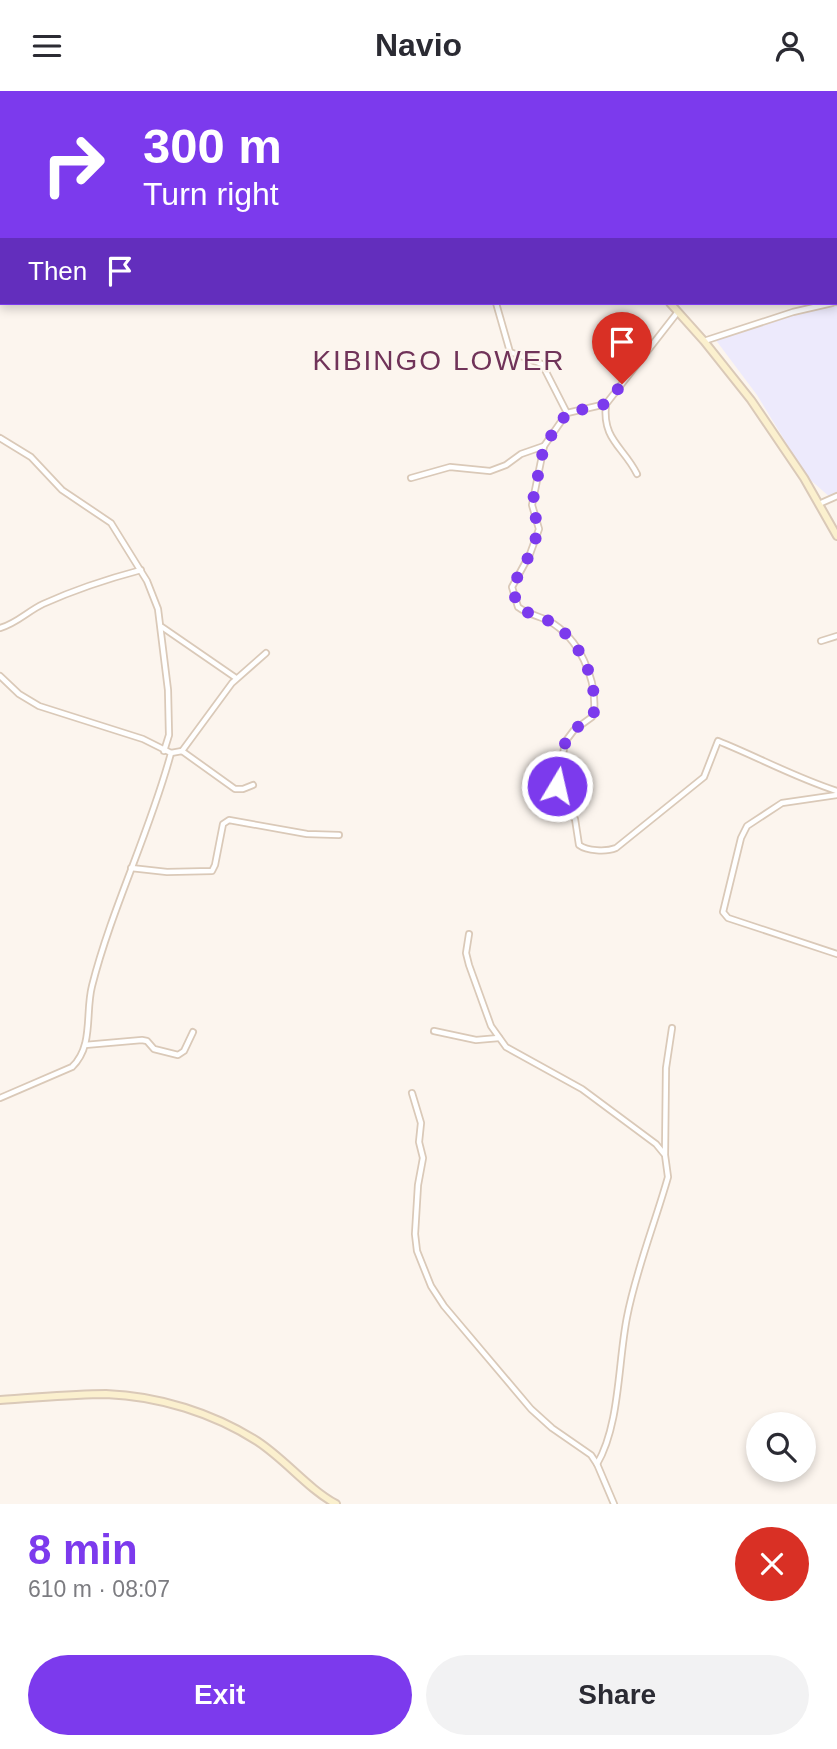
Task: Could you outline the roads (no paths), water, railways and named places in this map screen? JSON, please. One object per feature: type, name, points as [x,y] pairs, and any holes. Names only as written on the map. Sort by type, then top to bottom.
[{"type":"main road","points":[[671,305],[751,400],[804,478],[837,536]]},
{"type":"main road","points":[[0,1400],[106,1394],[147,1398],[172,1404],[251,1437],[336,1504]]},
{"type":"street","points":[[497,305],[510,352],[542,364],[567,413]]},
{"type":"street","points":[[704,341],[822,305]]},
{"type":"street","points":[[637,474],[609,434],[604,422],[606,404],[677,313]]},
{"type":"street","points":[[606,404],[567,413],[544,446],[532,505],[539,529],[530,554],[513,582],[512,591],[516,604],[523,611],[548,621],[560,630],[586,661],[589,670],[594,712],[565,742],[557,792],[560,802],[576,822],[580,846],[610,850],[616,848],[704,777],[718,741],[804,781],[837,793]]},
{"type":"street","points":[[0,437],[32,457],[62,490],[111,523],[141,570],[153,593],[161,627],[169,709],[169,735],[164,751]]},
{"type":"street","points":[[411,478],[450,467],[491,471],[506,465],[520,454],[544,446]]},
{"type":"street","points":[[819,504],[837,496]]},
{"type":"street","points":[[0,628],[55,599],[141,570]]},
{"type":"street","points":[[161,627],[236,678]]},
{"type":"street","points":[[821,641],[837,636]]},
{"type":"street","points":[[0,676],[19,694],[39,706],[143,739],[171,753],[182,751],[236,678],[266,653]]},
{"type":"street","points":[[182,751],[235,789],[253,785]]},
{"type":"street","points":[[0,1098],[72,1067],[79,1059],[85,1045],[91,989],[171,753]]},
{"type":"street","points":[[837,793],[782,803],[747,826],[741,838],[723,912],[728,918],[837,954]]},
{"type":"street","points":[[131,868],[177,873],[212,871],[223,824],[229,820],[307,834],[339,835]]},
{"type":"street","points":[[469,934],[466,953],[469,965],[491,1026],[506,1047],[582,1089],[656,1144],[665,1155]]},
{"type":"street","points":[[597,1464],[605,1451],[617,1393],[627,1317],[668,1177],[665,1155],[666,1068],[672,1028]]},
{"type":"street","points":[[434,1031],[476,1040],[499,1038]]},
{"type":"street","points":[[85,1045],[142,1040],[147,1041],[153,1049],[178,1055],[184,1051],[193,1032]]},
{"type":"street","points":[[412,1093],[421,1123],[419,1142],[423,1161],[418,1185],[416,1243],[431,1286],[444,1306],[531,1409],[552,1428],[591,1455],[614,1504]]},
{"type":"district","name":"KIBINGO LOWER","points":[[439,360]]}]
